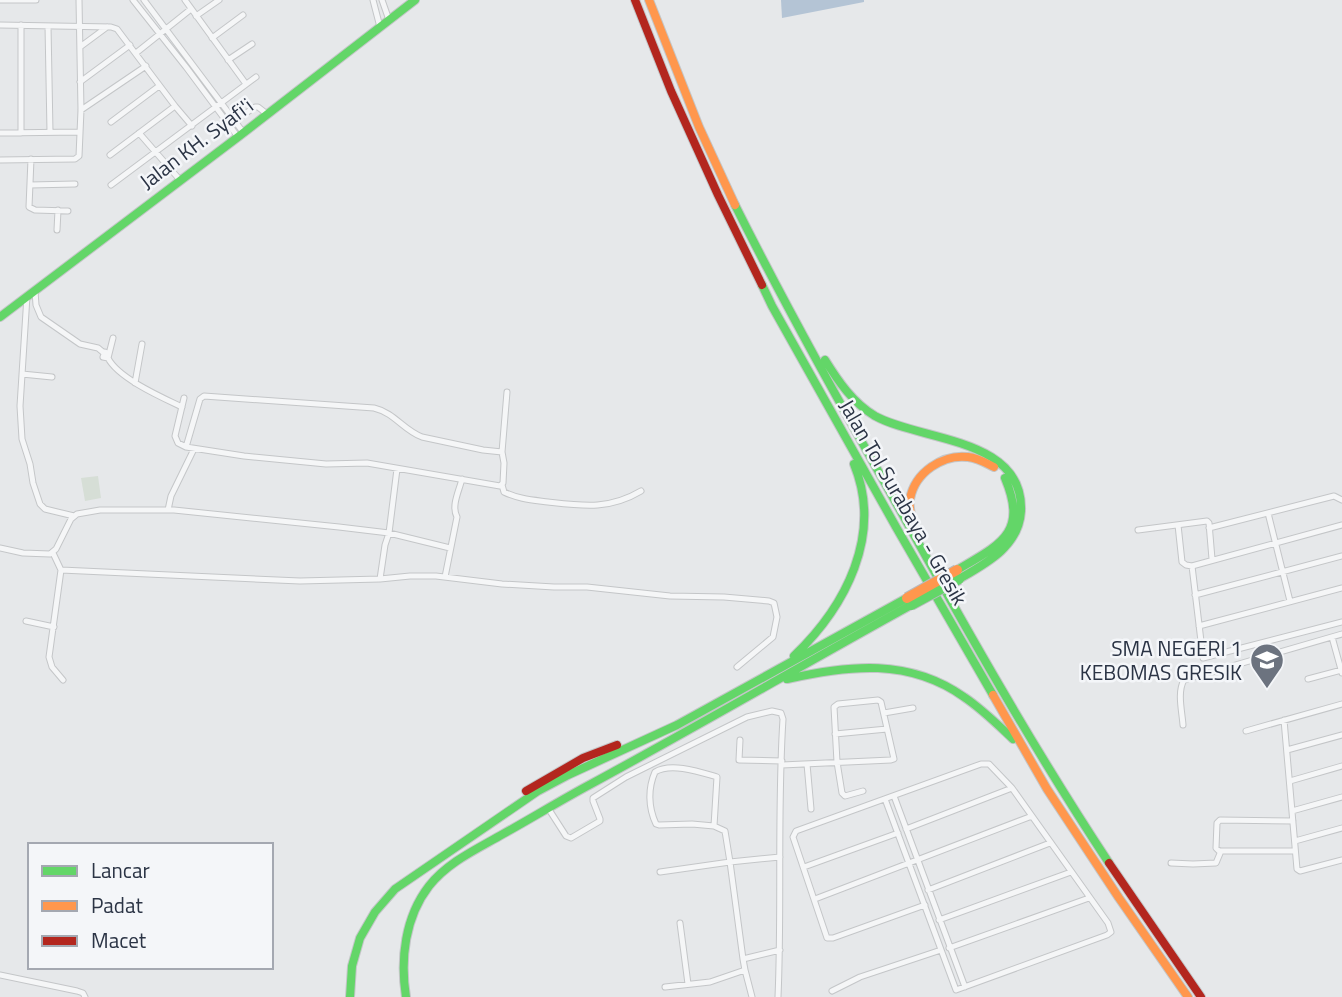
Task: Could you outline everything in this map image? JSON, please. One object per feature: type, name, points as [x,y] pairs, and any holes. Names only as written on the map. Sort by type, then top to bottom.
[{"type":"main road","name":"Jalan KH. Syafi'i","points":[[0,317],[415,0]]},
{"type":"main road","name":"Jalan Tol Surabaya - Gresik","points":[[635,0],[671,91],[724,207],[759,281],[813,380],[1047,789],[1188,997]]},
{"type":"main road","points":[[350,997],[351,969],[363,930],[380,903],[536,784],[583,758],[677,725],[958,575],[995,558],[1008,547],[1021,517],[1017,487],[1006,468],[997,460],[978,449],[897,426],[867,410],[839,383],[783,300],[732,199],[685,94],[649,0]]},
{"type":"main road","name":"Jalan Tol Surabaya - Gresik","points":[[783,300],[1036,747],[1090,836],[1201,997]]},
{"type":"main road","points":[[776,671],[801,650],[838,601],[854,566],[864,534],[866,516],[858,475],[813,380]]},
{"type":"main road","points":[[916,539],[910,500],[916,483],[930,467],[945,459],[965,456],[979,459],[996,469],[1006,480],[1012,495],[1012,527],[996,548],[958,575]]},
{"type":"main road","points":[[406,997],[403,976],[405,947],[413,918],[430,884],[441,873],[465,855],[909,601]]},
{"type":"main road","points":[[771,682],[815,671],[846,667],[906,670],[930,678],[970,699],[993,718],[1024,751]]},
{"type":"street","points":[[0,0],[36,0]]},
{"type":"street","points":[[0,160],[78,158],[81,110],[79,0]]},
{"type":"street","points":[[133,0],[222,103],[232,123]]},
{"type":"street","points":[[145,0],[216,109],[241,134]]},
{"type":"street","points":[[185,0],[246,84]]},
{"type":"street","points":[[196,16],[217,0]]},
{"type":"street","points":[[373,0],[384,23]]},
{"type":"street","points":[[382,0],[384,23]]},
{"type":"street","points":[[136,53],[191,9]]},
{"type":"street","points":[[212,38],[243,15]]},
{"type":"street","points":[[0,25],[114,27],[120,31],[159,86],[192,126]]},
{"type":"street","points":[[21,25],[21,132]]},
{"type":"street","points":[[48,26],[50,132]]},
{"type":"street","points":[[80,47],[107,27]]},
{"type":"street","points":[[228,60],[252,44]]},
{"type":"street","points":[[80,82],[130,45]]},
{"type":"street","points":[[81,110],[146,66]]},
{"type":"street","points":[[111,185],[256,77]]},
{"type":"street","points":[[111,122],[159,86]]},
{"type":"street","points":[[110,156],[175,106]]},
{"type":"street","points":[[232,123],[255,107],[267,114]]},
{"type":"street","points":[[0,133],[80,132]]},
{"type":"street","points":[[139,133],[180,180]]},
{"type":"street","points":[[31,159],[30,209],[68,211]]},
{"type":"street","points":[[30,184],[75,184]]},
{"type":"street","points":[[57,230],[58,210]]},
{"type":"street","points":[[31,293],[41,317],[82,345],[98,348],[107,355],[114,367],[135,383],[181,407]]},
{"type":"street","points":[[31,293],[22,374],[21,435],[37,497],[43,508],[74,516]]},
{"type":"street","points":[[107,355],[113,338]]},
{"type":"street","points":[[135,383],[142,344]]},
{"type":"street","points":[[22,374],[52,377]]},
{"type":"street","points":[[507,392],[502,452],[504,492],[517,497],[579,506],[606,505],[641,491]]},
{"type":"street","points":[[186,447],[200,401],[204,396],[374,408],[389,414],[414,434],[422,437],[502,452]]},
{"type":"street","points":[[184,398],[174,436],[178,443],[186,447],[326,464],[367,463],[502,485]]},
{"type":"street","points":[[167,510],[194,449]]},
{"type":"street","points":[[380,579],[397,469]]},
{"type":"street","points":[[444,577],[457,517],[454,507],[463,479]]},
{"type":"street","points":[[1209,528],[1334,496],[1342,500]]},
{"type":"street","points":[[53,553],[74,516],[100,510],[167,510],[389,533],[450,548]]},
{"type":"street","points":[[1268,513],[1290,601]]},
{"type":"street","points":[[1138,530],[1206,521],[1209,523],[1212,559]]},
{"type":"street","points":[[1178,525],[1182,562],[1192,566],[1342,525]]},
{"type":"street","points":[[0,548],[23,553],[53,553]]},
{"type":"street","points":[[53,553],[61,570],[50,661],[63,680]]},
{"type":"street","points":[[1195,595],[1342,556]]},
{"type":"street","points":[[1192,566],[1203,658],[1342,622]]},
{"type":"street","points":[[61,570],[300,581],[444,577],[502,584],[587,587],[774,603],[777,617],[774,637],[737,667]]},
{"type":"street","points":[[1199,626],[1342,588]]},
{"type":"street","points":[[26,621],[54,627]]},
{"type":"street","points":[[1182,725],[1181,686],[1184,680],[1342,634]]},
{"type":"street","points":[[1308,679],[1342,671],[1332,637]]},
{"type":"street","points":[[740,740],[739,760],[807,764],[836,762],[894,759],[884,713],[878,700],[835,705],[836,762],[844,796],[863,791]]},
{"type":"street","points":[[1246,731],[1342,704]]},
{"type":"street","points":[[884,713],[913,708]]},
{"type":"street","points":[[548,808],[566,836],[571,838],[600,821],[592,800],[626,777],[747,717],[777,711],[782,715],[778,997]]},
{"type":"street","points":[[1284,720],[1297,869],[1300,871],[1342,860]]},
{"type":"street","points":[[835,734],[887,729]]},
{"type":"street","points":[[1287,750],[1342,735]]},
{"type":"street","points":[[807,764],[811,808]]},
{"type":"street","points":[[885,799],[925,905],[956,990],[1109,935],[1111,932],[1108,923],[1012,788],[989,764],[985,764],[885,799],[796,831],[793,837],[827,938],[925,905]]},
{"type":"street","points":[[1290,781],[1342,766]]},
{"type":"street","points":[[714,826],[718,777],[672,767],[655,772],[650,800],[656,824],[714,826],[726,831],[743,959],[752,997]]},
{"type":"street","points":[[906,829],[1012,788]]},
{"type":"street","points":[[894,796],[965,987]]},
{"type":"street","points":[[1293,811],[1342,797]]},
{"type":"street","points":[[815,899],[1032,817]]},
{"type":"street","points":[[1293,821],[1217,821],[1216,848],[1221,851],[1295,851]]},
{"type":"street","points":[[1295,841],[1342,828]]},
{"type":"street","points":[[804,867],[898,833]]},
{"type":"street","points":[[928,890],[1050,843]]},
{"type":"street","points":[[1171,863],[1216,863],[1221,851]]},
{"type":"street","points":[[660,872],[780,856]]},
{"type":"street","points":[[939,920],[1071,872]]},
{"type":"street","points":[[949,948],[1089,898]]},
{"type":"street","points":[[680,923],[688,984]]},
{"type":"street","points":[[743,959],[780,950]]},
{"type":"street","points":[[832,991],[860,977],[941,950]]},
{"type":"street","points":[[665,987],[710,982],[745,970]]},
{"type":"street","points":[[0,975],[77,991],[85,997]]},
{"type":"shaded area","points":[[98,476],[101,498],[85,501],[81,478]]},
{"type":"water","points":[[781,0],[864,0],[864,2],[782,18]]},
{"type":"traffic: fast","points":[[0,317],[415,0]]},
{"type":"traffic: fast","points":[[735,205],[818,362],[953,605],[1029,735],[1109,863]]},
{"type":"traffic: fast","points":[[762,285],[993,695]]},
{"type":"traffic: fast","points":[[825,360],[853,398],[875,416],[966,445],[988,455],[1006,468],[1017,487],[1021,511],[1019,523],[1008,544],[1000,552],[959,579]]},
{"type":"traffic: fast","points":[[794,656],[829,615],[854,568],[864,517],[862,491],[854,464]]},
{"type":"traffic: fast","points":[[957,570],[998,544],[1012,524],[1011,497],[1005,478]]},
{"type":"traffic: fast","points":[[911,605],[959,579]]},
{"type":"traffic: fast","points":[[350,997],[352,966],[360,938],[375,912],[395,889],[538,791],[677,725],[907,598]]},
{"type":"traffic: fast","points":[[406,997],[404,953],[414,911],[429,886],[454,863],[911,605]]},
{"type":"traffic: fast","points":[[787,679],[856,668],[900,670],[943,684],[964,697],[1013,739]]},
{"type":"traffic: slow","points":[[649,0],[699,127],[735,205]]},
{"type":"traffic: slow","points":[[914,526],[910,499],[918,481],[931,467],[949,458],[959,457],[975,458],[994,467]]},
{"type":"traffic: slow","points":[[907,598],[957,570]]},
{"type":"traffic: slow","points":[[993,695],[1047,789],[1188,997]]},
{"type":"traffic: jam","points":[[635,0],[671,91],[762,285]]},
{"type":"traffic: jam","points":[[526,791],[583,758],[617,745]]},
{"type":"traffic: jam","points":[[1109,863],[1201,997]]},
{"type":"place","name":"SMA NEGERI 1 KEBOMAS GRESIK","points":[[1267,690]]}]
